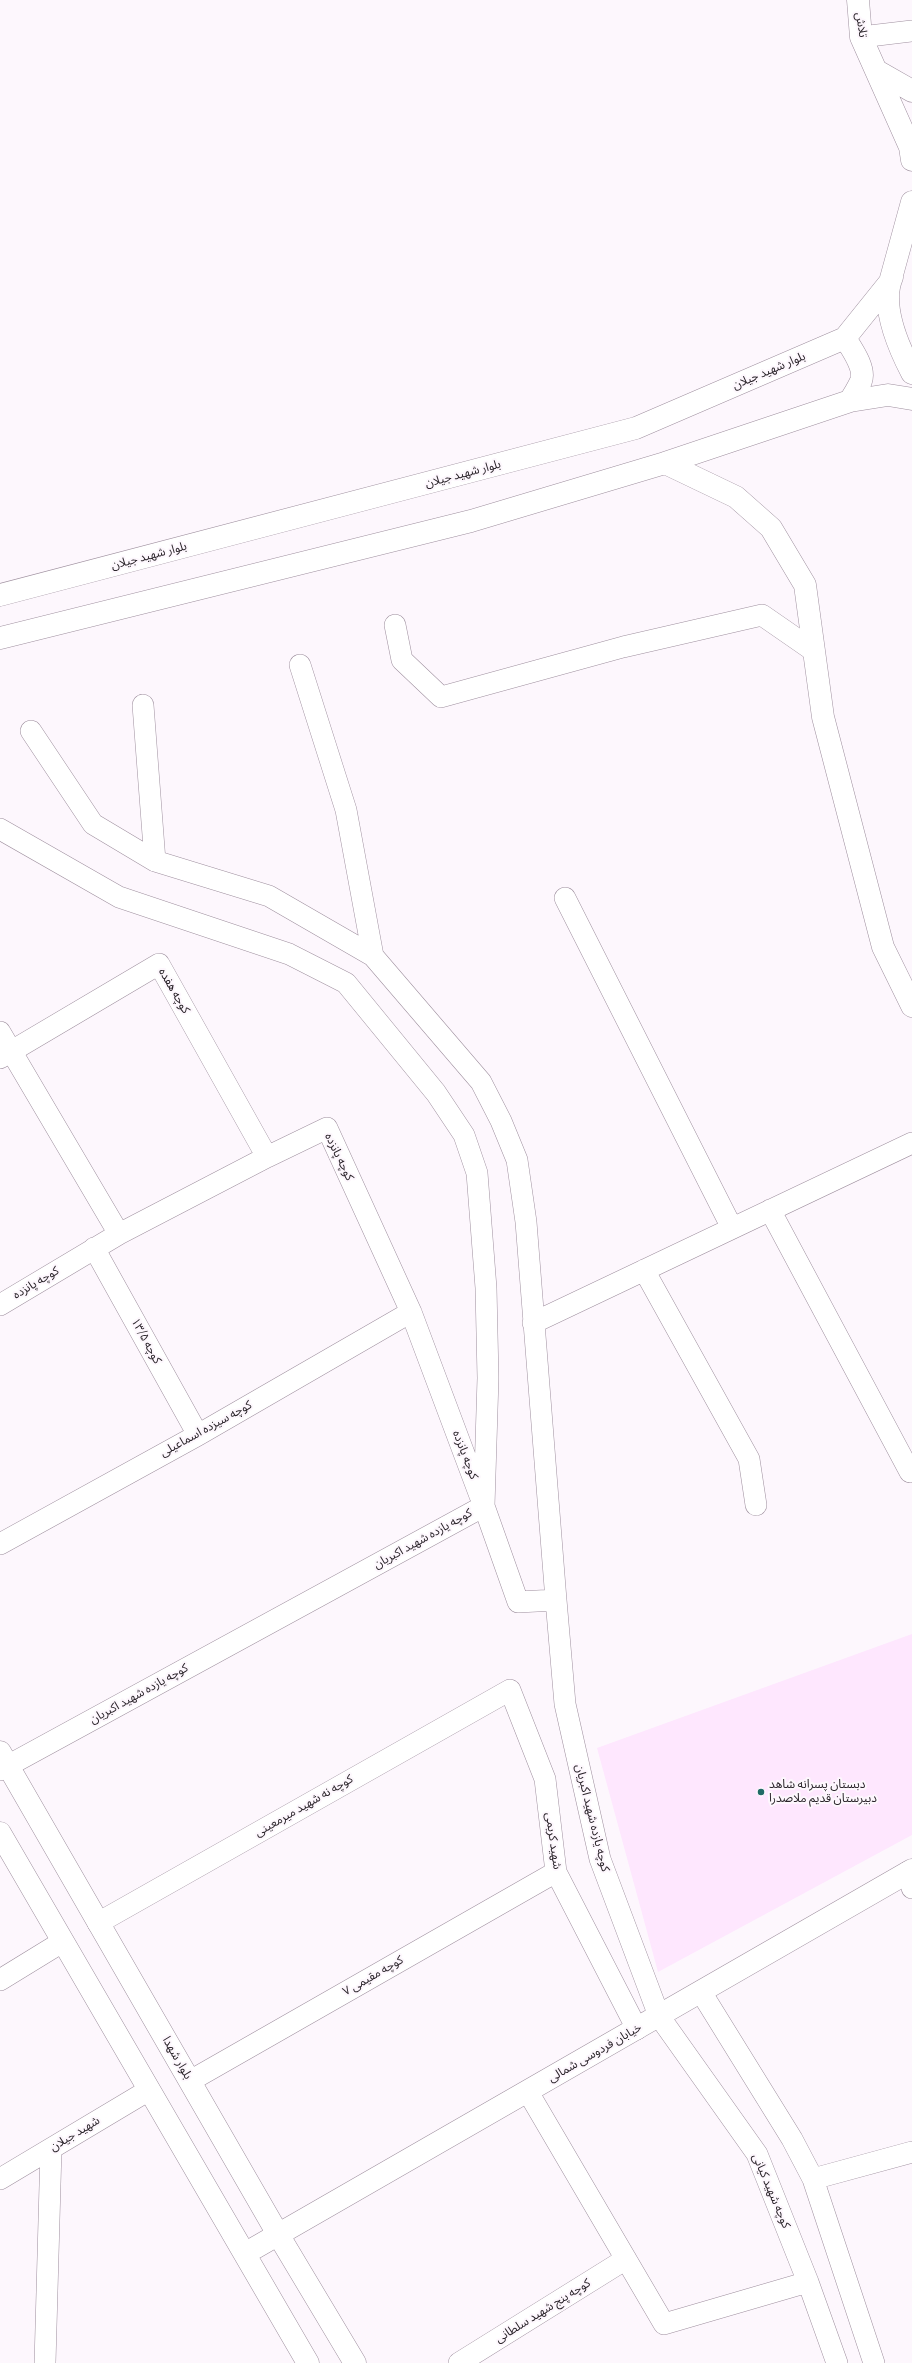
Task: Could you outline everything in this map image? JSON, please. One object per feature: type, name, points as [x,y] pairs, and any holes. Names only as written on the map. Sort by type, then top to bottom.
[{"type":"street","name":"تلاش","points":[[858,0],[861,37],[910,146],[912,160]]},
{"type":"street","points":[[861,37],[912,31]]},
{"type":"street","points":[[877,71],[912,91]]},
{"type":"street","points":[[912,202],[890,282],[890,318],[899,348],[912,373]]},
{"type":"street","points":[[890,282],[912,232]]},
{"type":"street","name":"بلوار شهید جیلان","points":[[0,595],[636,428],[845,338],[890,282]]},
{"type":"street","points":[[845,338],[854,353],[861,372],[862,380],[850,401]]},
{"type":"street","points":[[0,638],[471,521],[665,463],[850,401],[888,395],[912,399]]},
{"type":"street","points":[[665,463],[736,497],[771,528],[805,585],[823,717],[883,947],[912,1006]]},
{"type":"street","points":[[395,625],[402,660],[440,697],[623,647],[762,615],[814,651]]},
{"type":"street","points":[[300,665],[346,810],[373,956]]},
{"type":"street","points":[[143,704],[155,860]]},
{"type":"street","points":[[31,731],[93,824],[155,860],[269,896],[373,956],[480,1082],[501,1121],[517,1160],[526,1222],[556,1600]]},
{"type":"street","points":[[0,829],[119,898],[289,954],[346,983],[436,1093],[464,1135],[477,1173],[486,1288],[487,1348],[484,1506]]},
{"type":"street","points":[[565,898],[732,1228]]},
{"type":"street","name":"کوچه هفده","points":[[6,1054],[159,964],[267,1157]]},
{"type":"street","points":[[0,1032],[6,1054],[119,1234]]},
{"type":"street","name":"کوچه پانزده","points":[[0,1305],[119,1234],[267,1157],[327,1128],[411,1312],[484,1506]]},
{"type":"street","points":[[533,1323],[912,1143]]},
{"type":"street","points":[[770,1210],[910,1472]]},
{"type":"street","name":"کوچه ۱۳/۵","points":[[94,1248],[198,1434]]},
{"type":"street","points":[[644,1270],[749,1459],[756,1505]]},
{"type":"street","name":"کوچه سیزده اسماعیلی","points":[[0,1544],[198,1434],[411,1312]]},
{"type":"street","name":"کوچه یازده شهید اکبریان","points":[[3,1762],[484,1506],[518,1602],[556,1600],[565,1704],[600,1860],[659,2016]]},
{"type":"street","name":"شهید کریمی","points":[[510,1690],[545,1779],[556,1872],[637,2028]]},
{"type":"street","name":"کوچه نه شهید میرمعینی","points":[[98,1923],[510,1690]]},
{"type":"street","name":"بلوار شهدا","points":[[3,1762],[354,2363]]},
{"type":"street","points":[[0,1833],[62,1942],[246,2253],[308,2363]]},
{"type":"street","name":"کوچه مقیمی ۷","points":[[190,2081],[556,1872]]},
{"type":"street","name":"خیابان فردوسی شمالی","points":[[246,2253],[279,2236],[637,2028],[911,1877]]},
{"type":"street","points":[[0,1980],[62,1942]]},
{"type":"street","points":[[701,1992],[792,2139],[813,2179],[874,2363]]},
{"type":"street","name":"کوچه شهید کیانی","points":[[659,2016],[757,2154],[808,2282],[837,2363]]},
{"type":"street","name":"شهید جیلان","points":[[0,2179],[149,2090]]},
{"type":"street","points":[[528,2092],[664,2324],[808,2282]]},
{"type":"street","points":[[45,2363],[51,2149]]},
{"type":"street","points":[[813,2179],[912,2152]]},
{"type":"street","name":"کوچه پنج شهید سلطانی","points":[[459,2363],[626,2259]]},
{"type":"shaded area","name":"دبستان پسرانه شاهد دبیرستان قدیم ملاصدرا","points":[[912,1634],[912,1835],[658,1972],[597,1748]]},
{"type":"place","name":"دبستان پسرانه شاهد دبیرستان قدیم ملاصدرا","points":[[761,1792]]}]
